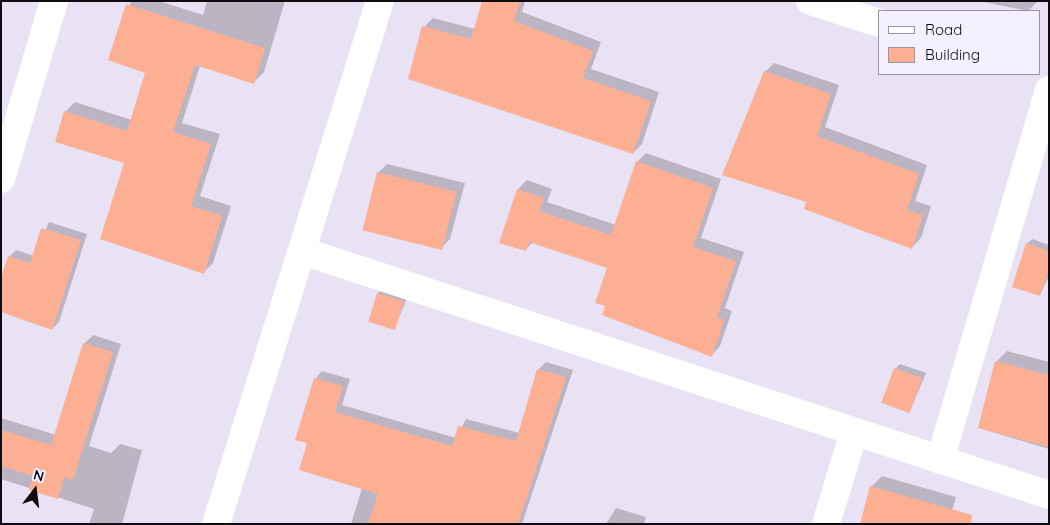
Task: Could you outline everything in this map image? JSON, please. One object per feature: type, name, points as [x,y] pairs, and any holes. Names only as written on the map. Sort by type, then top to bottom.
[{"type":"street","points":[[1,179],[54,1]]},
{"type":"street","points":[[216,524],[380,1]]},
{"type":"street","points":[[810,1],[878,23]]},
{"type":"street","points":[[940,460],[1049,90]]},
{"type":"street","points":[[302,251],[1049,495]]},
{"type":"street","points":[[826,524],[854,432]]},
{"type":"building","points":[[482,1],[520,1],[514,21],[593,51],[583,78],[651,101],[633,154],[408,79],[422,26],[471,39]]},
{"type":"building","points":[[126,4],[265,48],[254,84],[195,65],[173,132],[211,144],[191,206],[222,216],[204,274],[100,239],[124,163],[55,142],[64,111],[127,131],[145,73],[108,60]]},
{"type":"building","points":[[764,71],[831,94],[817,136],[919,174],[907,210],[923,215],[912,249],[804,209],[806,202],[722,175]]},
{"type":"building","points":[[636,161],[713,188],[693,247],[736,261],[717,317],[724,320],[712,357],[602,315],[605,306],[595,303],[607,268],[529,242],[526,251],[499,243],[517,189],[544,198],[539,211],[611,235]]},
{"type":"building","points":[[377,172],[457,192],[442,250],[362,230]]},
{"type":"building","points":[[41,228],[81,240],[52,330],[1,312],[1,278],[8,256],[30,263]]},
{"type":"building","points":[[1026,243],[1049,251],[1049,269],[1040,296],[1012,287]]},
{"type":"building","points":[[377,293],[404,301],[395,330],[368,322]]},
{"type":"building","points":[[83,343],[113,352],[73,480],[64,477],[58,499],[29,490],[33,476],[1,466],[1,430],[51,445]]},
{"type":"building","points":[[995,361],[1049,375],[1049,447],[978,428]]},
{"type":"building","points":[[894,368],[922,378],[910,413],[881,403]]},
{"type":"building","points":[[537,369],[566,377],[518,524],[368,524],[378,494],[299,470],[307,443],[295,440],[314,378],[343,386],[335,412],[452,446],[458,426],[516,441]]},
{"type":"building","points":[[870,486],[972,515],[971,524],[860,524]]}]
